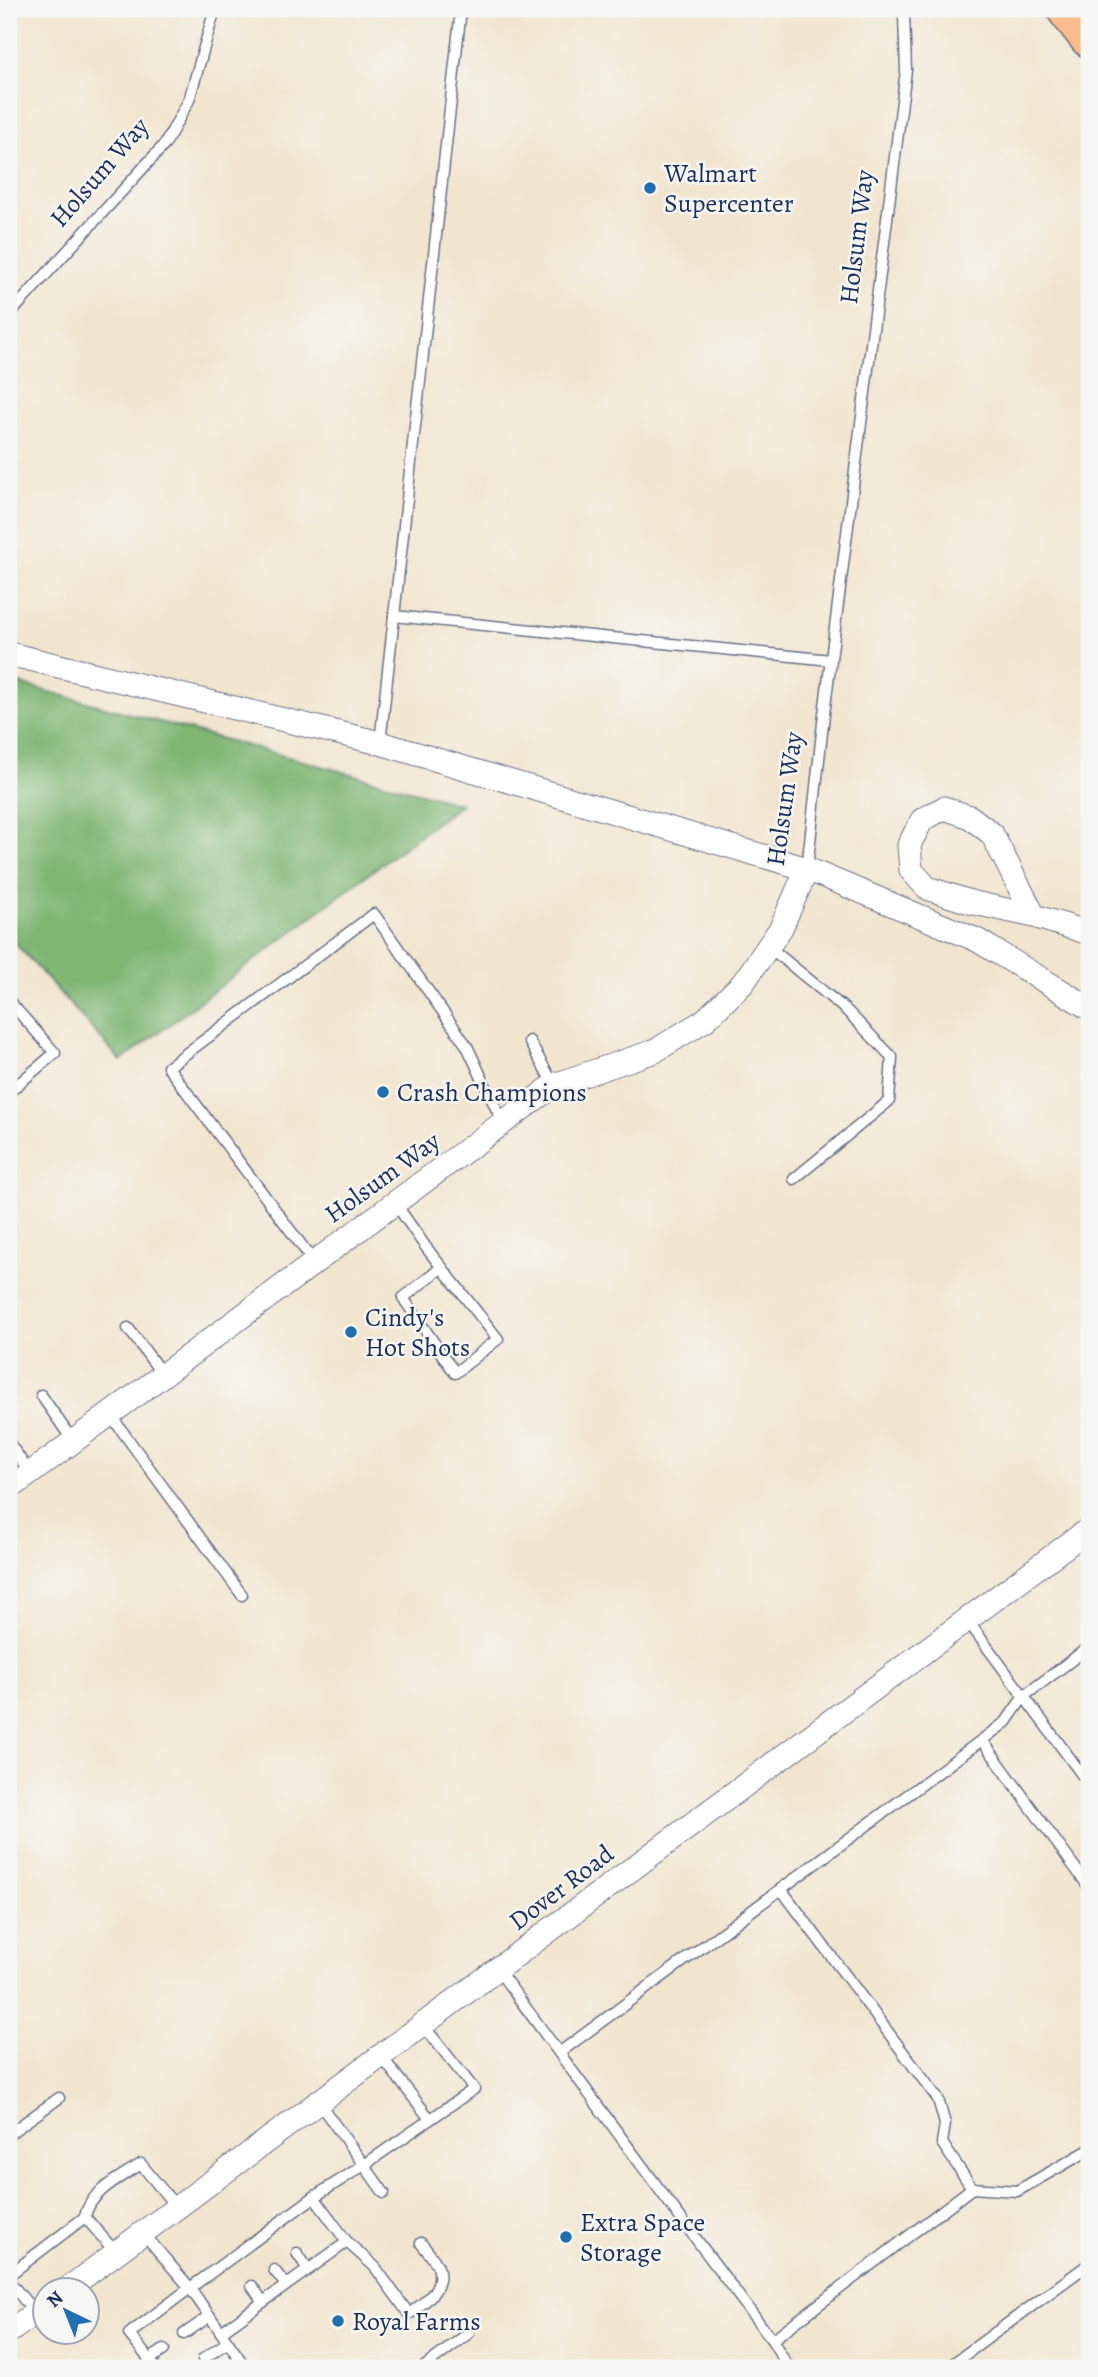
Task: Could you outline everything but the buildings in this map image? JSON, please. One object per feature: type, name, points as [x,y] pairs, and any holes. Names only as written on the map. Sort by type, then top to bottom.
[{"type":"highway","points":[[1066,9],[1089,38]]},
{"type":"street","points":[[9,654],[380,743],[807,869],[977,940],[1089,1008]]},
{"type":"street","points":[[1034,916],[992,834],[970,817],[944,808],[922,820],[909,845],[911,870],[927,888],[1089,933]]},
{"type":"street","name":"Holsum Way","points":[[9,1489],[554,1085],[655,1051],[705,1020],[743,983],[781,928],[807,869]]},
{"type":"street","name":"Dover Road","points":[[85,2276],[1089,1530]]},
{"type":"street","points":[[9,2332],[32,2315]]},
{"type":"lane","name":"Holsum Way","points":[[9,315],[165,144],[188,100],[215,9]]},
{"type":"lane","points":[[380,743],[461,9]]},
{"type":"lane","name":"Holsum Way","points":[[807,869],[906,70],[904,15],[901,9]]},
{"type":"lane","points":[[394,617],[831,660]]},
{"type":"lane","points":[[314,1262],[168,1067],[374,914],[467,1046],[503,1123]]},
{"type":"lane","points":[[768,947],[846,1010],[892,1057],[889,1101],[794,1179]]},
{"type":"lane","points":[[9,1001],[55,1053],[9,1092]]},
{"type":"lane","points":[[529,1041],[554,1085]]},
{"type":"lane","points":[[395,1203],[498,1339],[455,1373],[403,1298],[442,1267]]},
{"type":"lane","points":[[128,1328],[163,1374]]},
{"type":"lane","points":[[41,1395],[74,1441]]},
{"type":"lane","points":[[109,1413],[242,1595]]},
{"type":"lane","points":[[9,1443],[30,1473]]},
{"type":"lane","points":[[967,1620],[1089,1784]]},
{"type":"lane","points":[[559,2053],[1006,1723],[1024,1696],[1089,1647]]},
{"type":"lane","points":[[982,1741],[1089,1887]]},
{"type":"lane","points":[[781,1889],[938,2099],[945,2124],[942,2143],[972,2188]]},
{"type":"lane","points":[[498,1970],[772,2340],[789,2368]]},
{"type":"lane","points":[[164,2350],[152,2364],[128,2334],[190,2288],[234,2262],[278,2229],[314,2197],[474,2089],[423,2025]]},
{"type":"lane","points":[[381,2056],[430,2119]]},
{"type":"lane","points":[[9,2134],[59,2098]]},
{"type":"lane","points":[[318,2103],[384,2193]]},
{"type":"lane","points":[[772,2340],[972,2188],[1017,2191],[1089,2150]]},
{"type":"lane","points":[[116,2253],[85,2217],[86,2207],[109,2184],[141,2164],[177,2208]]},
{"type":"lane","points":[[314,2197],[346,2242],[375,2267],[409,2314],[429,2300],[439,2283],[438,2267],[421,2243]]},
{"type":"lane","points":[[9,2275],[85,2217]]},
{"type":"lane","points":[[144,2233],[190,2288],[242,2367]]},
{"type":"lane","points":[[220,2332],[346,2242]]},
{"type":"lane","points":[[297,2253],[308,2269]]},
{"type":"lane","points":[[947,2368],[1089,2264]]},
{"type":"lane","points":[[274,2270],[286,2285]]},
{"type":"lane","points":[[9,2281],[32,2302]]},
{"type":"lane","points":[[252,2286],[263,2302]]},
{"type":"lane","points":[[184,2334],[209,2316]]},
{"type":"lane","points":[[423,2368],[469,2333]]},
{"type":"lane","points":[[203,2359],[228,2342]]},
{"type":"green space","points":[[9,681],[461,804],[121,1061],[9,936]]},
{"type":"place","name":"Walmart Supercenter","points":[[650,188]]},
{"type":"place","name":"Crash Champions","points":[[383,1092]]},
{"type":"place","name":"Cindy's Hot Shots","points":[[351,1332]]},
{"type":"place","name":"Extra Space Storage","points":[[566,2237]]},
{"type":"place","name":"Royal Farms","points":[[338,2321]]}]
